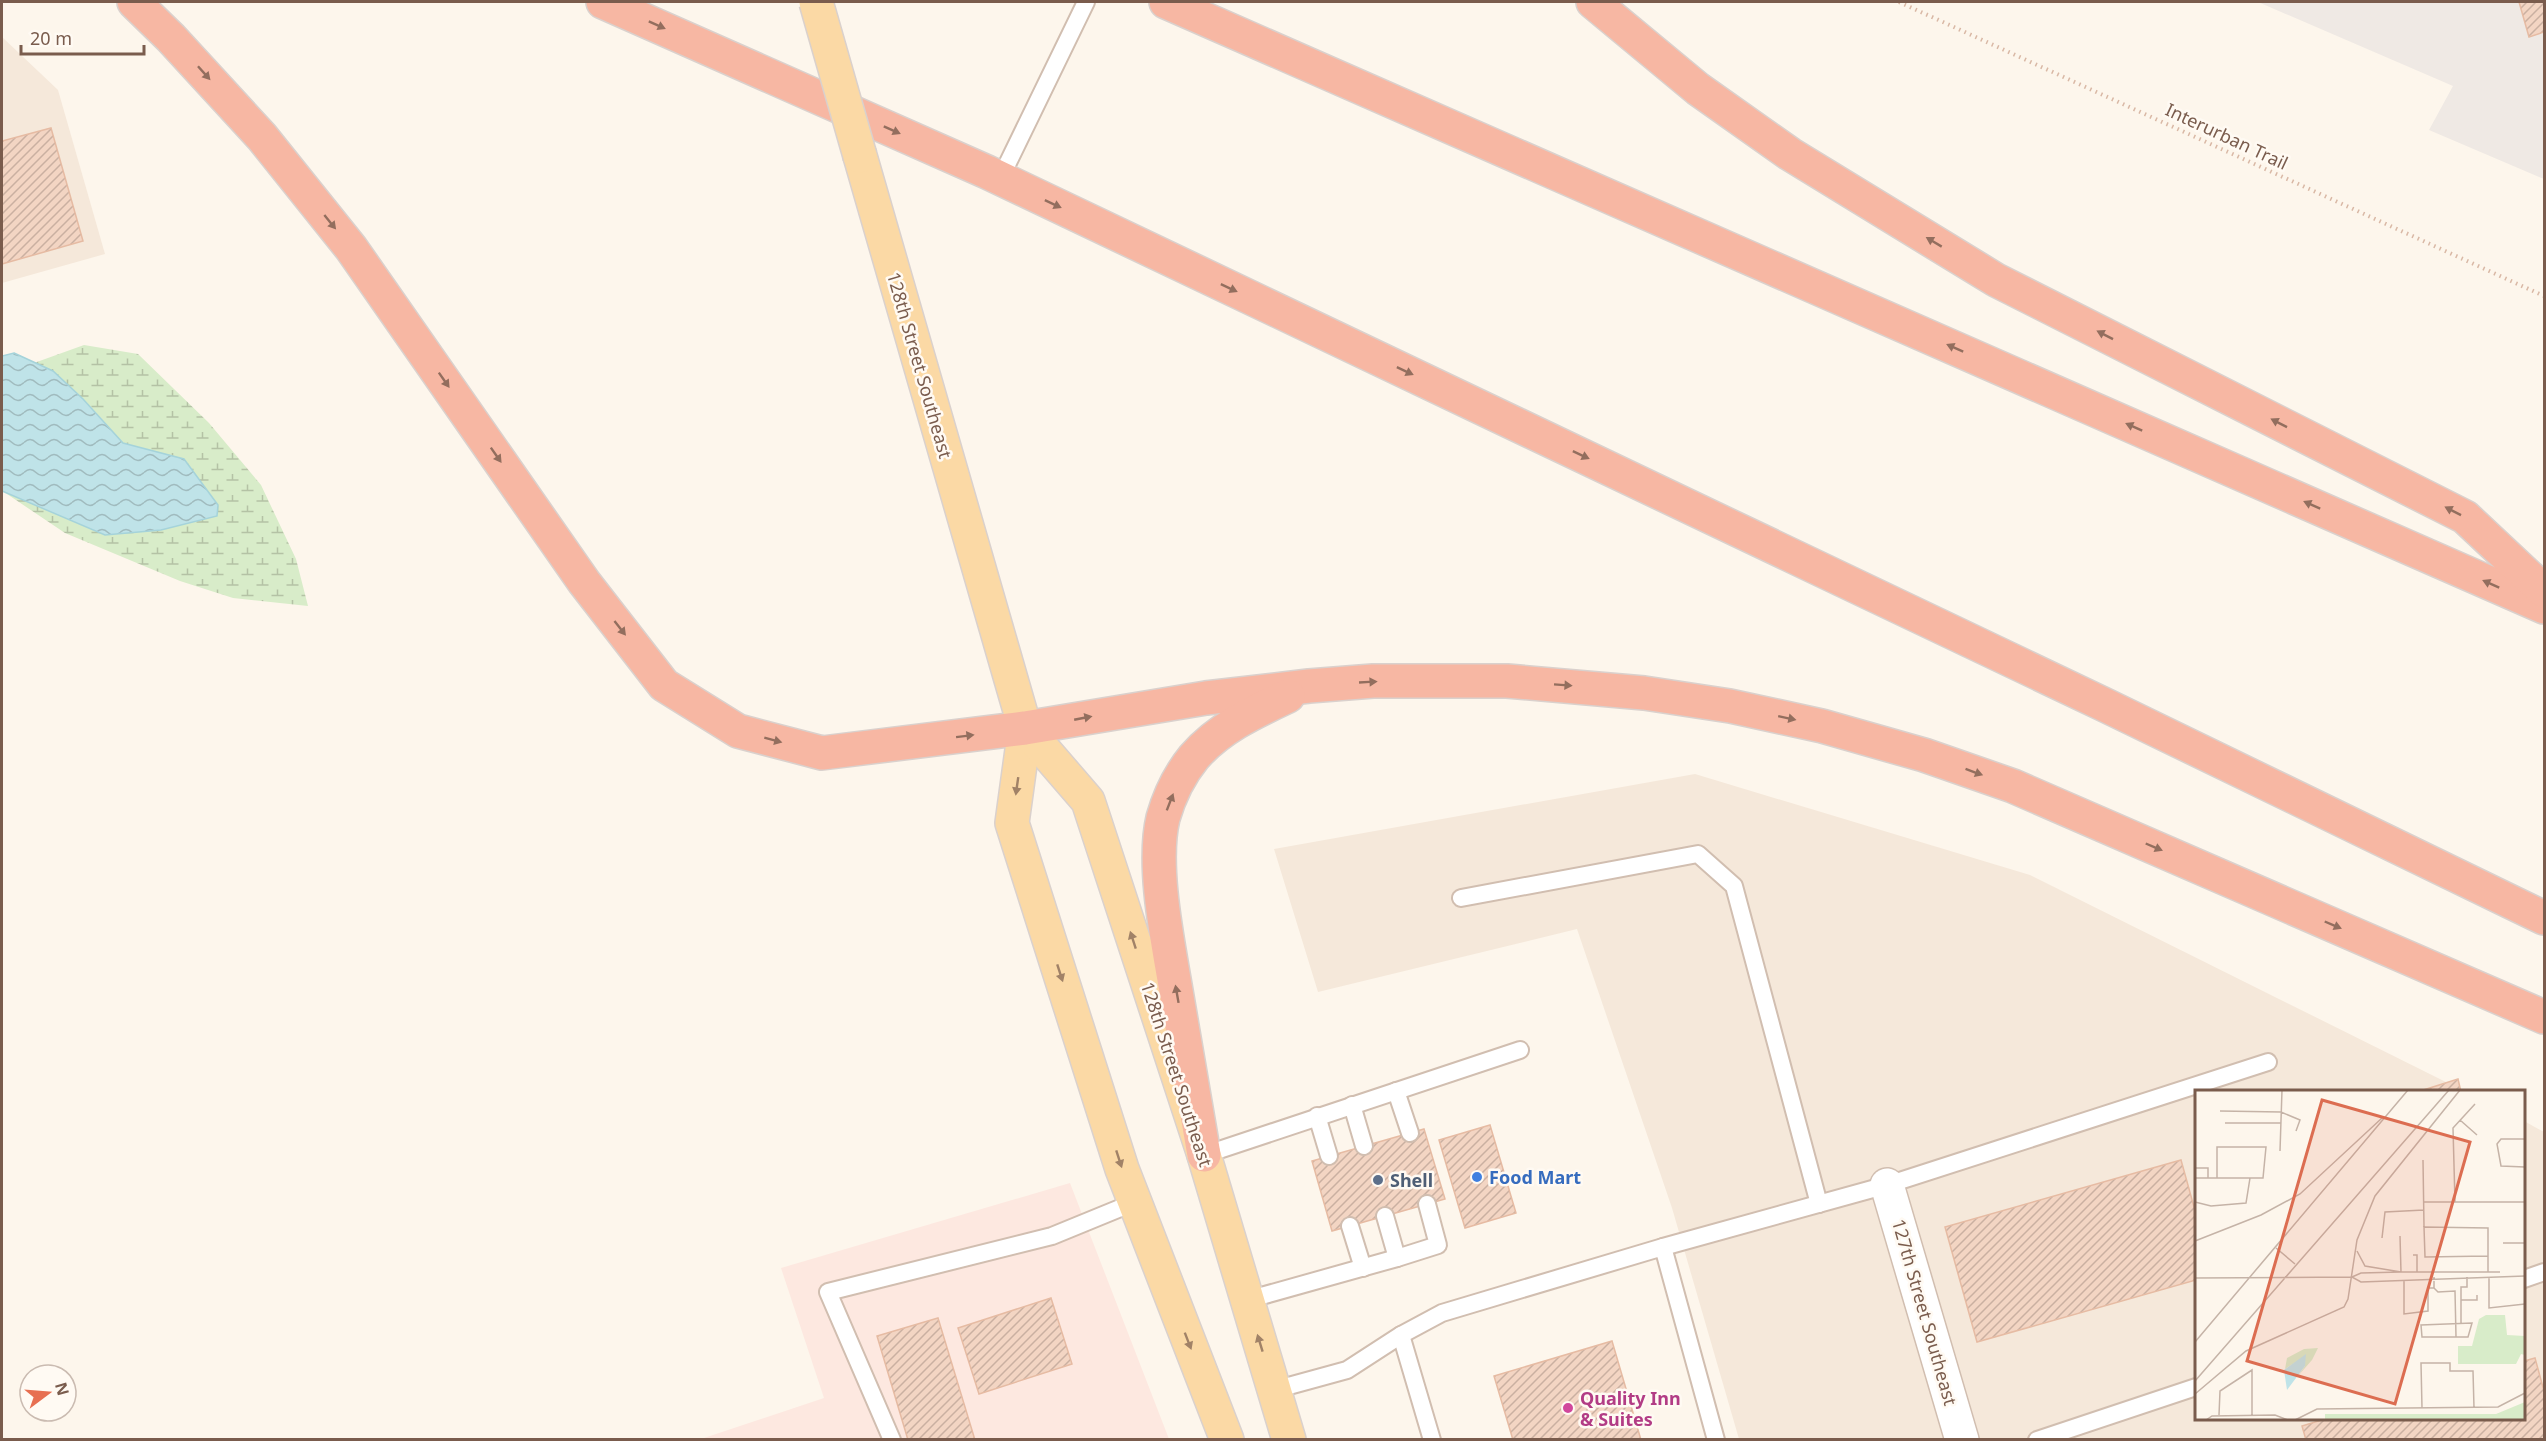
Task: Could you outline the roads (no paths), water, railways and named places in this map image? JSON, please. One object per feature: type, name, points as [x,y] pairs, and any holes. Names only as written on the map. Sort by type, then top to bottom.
[{"type":"highway","points":[[134,2],[171,38],[261,137],[351,248],[584,582],[664,685],[738,731],[822,753],[1025,728],[1206,698],[1373,681],[1507,681],[1580,686],[1730,706],[1822,726],[1924,754],[2013,786],[2544,1017]]},
{"type":"highway","points":[[603,2],[1000,178],[2544,918]]},
{"type":"highway","points":[[1166,2],[2544,607]]},
{"type":"highway","points":[[1593,2],[1698,89],[1790,154],[1996,280],[2465,517],[2544,591]]},
{"type":"highway","points":[[1204,1155],[1164,921],[1160,862],[1163,819],[1178,781],[1193,758],[1216,735],[1255,711],[1310,686]]},
{"type":"main road","name":"128th Street Southeast","points":[[816,2],[1025,728],[1012,823],[1135,1202],[1227,1440]]},
{"type":"main road","name":"128th Street Southeast","points":[[1025,728],[1088,801],[1204,1155],[1289,1440]]},
{"type":"street","name":"127th Street Southeast","points":[[1887,1185],[1962,1440]]},
{"type":"lane","points":[[1000,178],[1086,2]]},
{"type":"lane","points":[[1461,898],[1698,854],[1734,886],[1819,1204]]},
{"type":"lane","points":[[1204,1155],[1520,1050]]},
{"type":"lane","points":[[1274,1390],[1347,1370],[1401,1335],[1442,1313],[1663,1247],[1887,1185],[2268,1062]]},
{"type":"lane","points":[[1396,1091],[1410,1133]]},
{"type":"lane","points":[[1352,1106],[1364,1146]]},
{"type":"lane","points":[[1317,1116],[1329,1156]]},
{"type":"lane","points":[[892,1440],[828,1292],[1052,1236],[1135,1202]]},
{"type":"lane","points":[[1247,1300],[1438,1245],[1427,1204]]},
{"type":"lane","points":[[1385,1216],[1397,1258]]},
{"type":"lane","points":[[1350,1226],[1363,1268]]},
{"type":"lane","points":[[1663,1247],[1716,1440]]},
{"type":"lane","points":[[2525,1278],[2544,1272]]},
{"type":"lane","points":[[1401,1335],[1432,1440]]},
{"type":"lane","points":[[2037,1440],[2195,1387]]},
{"type":"water","points":[[14,353],[53,371],[83,399],[123,443],[184,459],[218,505],[217,516],[161,530],[105,535],[2,491],[2,356]]},
{"type":"place","name":"Food Mart","points":[[1477,1177]]},
{"type":"place","name":"Shell","points":[[1378,1180]]},
{"type":"place","name":"Quality Inn & Suites","points":[[1568,1408]]}]
